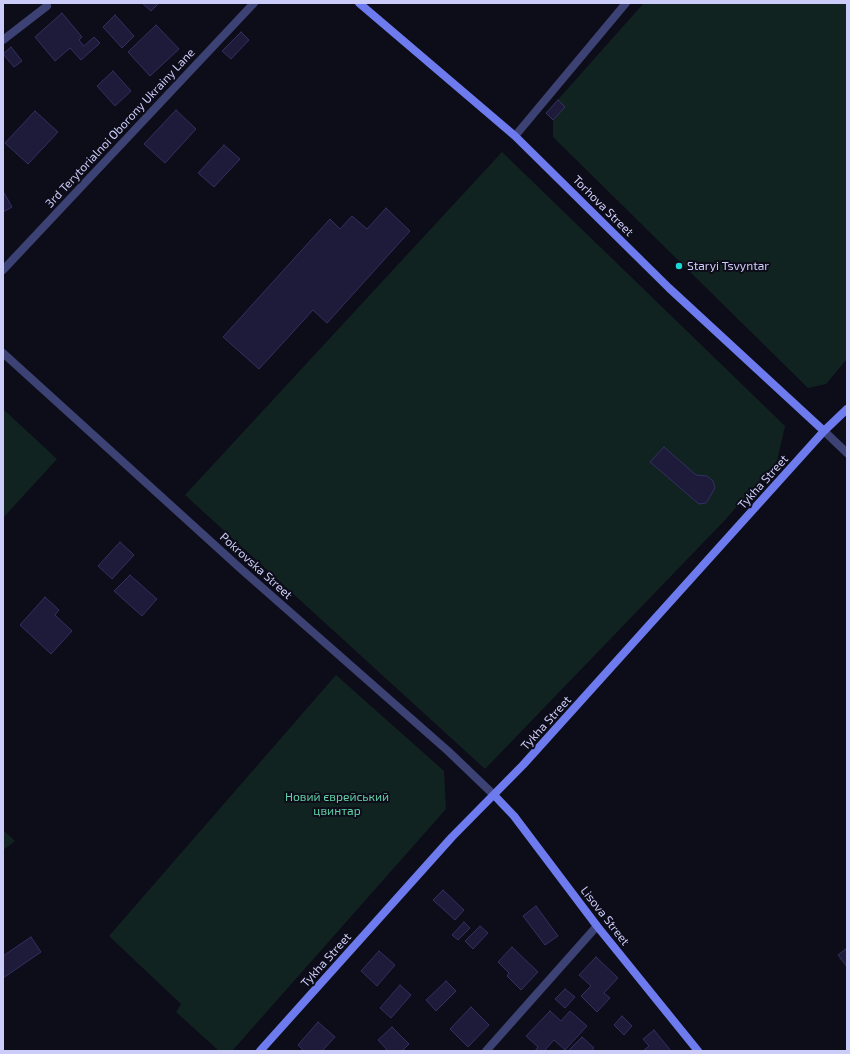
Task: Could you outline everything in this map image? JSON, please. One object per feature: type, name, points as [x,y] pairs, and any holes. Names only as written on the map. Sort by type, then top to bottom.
[{"type":"main road","name":"Torhova Street","points":[[359,3],[515,136],[669,288],[824,431]]},
{"type":"main road","name":"Tykha Street","points":[[260,1051],[447,843],[577,706],[824,431],[847,409]]},
{"type":"main road","name":"Lisova Street","points":[[494,795],[514,816],[598,926],[698,1051]]},
{"type":"street","name":"3rd Terytorialnoi Oborony Ukrainy Lane","points":[[3,270],[254,3]]},
{"type":"street","points":[[515,136],[626,3]]},
{"type":"street","points":[[3,40],[47,6]]},
{"type":"street","name":"Pokrovska Street","points":[[3,353],[241,569],[448,751],[494,795]]},
{"type":"street","points":[[824,431],[847,453]]},
{"type":"street","points":[[486,1051],[598,926]]},
{"type":"green space","points":[[644,3],[847,3],[847,359],[826,384],[808,388],[553,137],[553,120],[546,113]]},
{"type":"green space","points":[[502,152],[785,426],[777,461],[725,520],[485,769],[185,495]]},
{"type":"green space","points":[[3,409],[57,459],[3,518]]},
{"type":"green space","name":"Новий єврейський цвинтар","points":[[336,675],[444,771],[446,809],[232,1051],[219,1051],[176,1012],[181,1004],[109,936]]},
{"type":"green space","points":[[3,830],[15,841],[3,850]]},
{"type":"building","points":[[142,3],[159,3],[151,11]]},
{"type":"building","points":[[62,13],[82,37],[79,40],[84,46],[94,37],[100,43],[81,60],[70,48],[55,61],[35,37]]},
{"type":"building","points":[[115,15],[134,36],[122,48],[103,27]]},
{"type":"building","points":[[156,25],[179,49],[150,76],[128,52]]},
{"type":"building","points":[[241,32],[249,40],[231,59],[222,51]]},
{"type":"building","points":[[11,47],[22,61],[14,67],[3,54]]},
{"type":"building","points":[[113,71],[131,91],[115,106],[97,86]]},
{"type":"building","points":[[558,100],[565,107],[553,120],[546,113]]},
{"type":"building","points":[[176,110],[196,129],[165,163],[144,144]]},
{"type":"building","points":[[35,111],[58,132],[28,164],[5,143]]},
{"type":"building","points":[[224,145],[240,159],[214,187],[198,173]]},
{"type":"building","points":[[3,191],[12,207],[3,212]]},
{"type":"building","points":[[386,208],[410,231],[327,323],[313,310],[259,369],[223,337],[330,219],[340,229],[352,216],[367,229]]},
{"type":"building","points":[[664,447],[696,475],[707,476],[713,481],[715,488],[706,503],[699,504],[650,462]]},
{"type":"building","points":[[120,542],[134,555],[112,579],[98,566]]},
{"type":"building","points":[[130,575],[157,599],[142,616],[114,591]]},
{"type":"building","points":[[45,597],[59,610],[55,615],[72,631],[51,654],[20,625]]},
{"type":"building","points":[[443,890],[464,910],[455,920],[433,900]]},
{"type":"building","points":[[536,906],[558,936],[545,945],[523,916]]},
{"type":"building","points":[[464,922],[470,928],[458,940],[452,935]]},
{"type":"building","points":[[480,926],[488,933],[473,949],[465,941]]},
{"type":"building","points":[[31,937],[41,952],[3,978],[3,956]]},
{"type":"building","points":[[512,947],[538,972],[521,990],[507,976],[509,973],[498,962]]},
{"type":"building","points":[[847,948],[847,967],[838,955]]},
{"type":"building","points":[[379,951],[395,965],[377,986],[361,971]]},
{"type":"building","points":[[596,957],[618,978],[604,993],[610,998],[597,1012],[581,996],[591,986],[579,975]]},
{"type":"building","points":[[446,981],[456,991],[436,1011],[426,1000]]},
{"type":"building","points":[[400,985],[411,995],[391,1018],[380,1008]]},
{"type":"building","points":[[565,989],[575,997],[565,1008],[555,999]]},
{"type":"building","points":[[471,1007],[489,1025],[468,1047],[450,1029]]},
{"type":"building","points":[[550,1011],[561,1021],[570,1011],[587,1026],[565,1050],[554,1040],[544,1051],[535,1051],[538,1047],[526,1036]]},
{"type":"building","points":[[622,1016],[632,1026],[624,1035],[614,1025]]},
{"type":"building","points":[[318,1022],[335,1037],[322,1051],[304,1051],[298,1045]]},
{"type":"building","points":[[392,1027],[409,1044],[402,1051],[388,1051],[378,1040]]},
{"type":"building","points":[[654,1030],[671,1051],[643,1051],[649,1046],[643,1039]]},
{"type":"building","points":[[582,1037],[594,1048],[591,1051],[568,1051]]},
{"type":"place","name":"Staryi Tsvyntar","points":[[679,266]]}]
